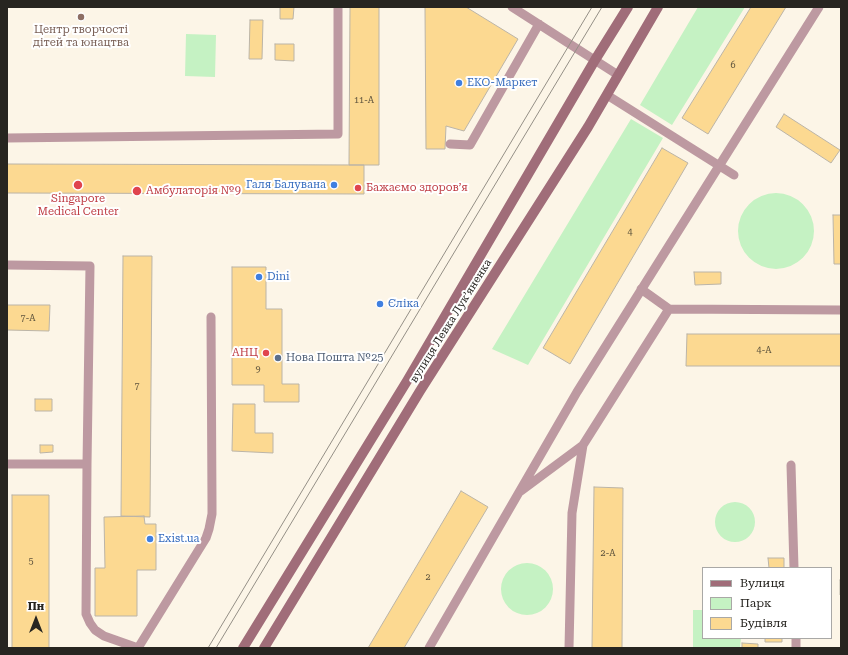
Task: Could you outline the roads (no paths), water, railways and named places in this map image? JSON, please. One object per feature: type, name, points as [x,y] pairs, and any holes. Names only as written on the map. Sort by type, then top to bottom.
[{"type":"main road","name":"вулиця Левка Лукʼяненка","points":[[243,648],[406,382],[595,60],[628,7]]},
{"type":"main road","name":"вулиця Левка Лукʼяненка","points":[[264,648],[420,392],[584,134],[658,7]]},
{"type":"lane","points":[[7,138],[338,134],[338,7]]},
{"type":"lane","points":[[512,7],[618,75]]},
{"type":"lane","points":[[429,648],[576,392],[819,7]]},
{"type":"lane","points":[[450,144],[470,145],[539,24]]},
{"type":"lane","points":[[607,95],[734,175]]},
{"type":"lane","points":[[7,265],[90,266],[90,345],[86,464],[86,614],[95,630],[104,636],[138,648],[206,538],[210,524],[212,504],[211,316]]},
{"type":"lane","points":[[641,290],[669,309],[841,310]]},
{"type":"lane","points":[[518,493],[583,445],[669,309]]},
{"type":"lane","points":[[569,648],[572,513],[583,445]]},
{"type":"lane","points":[[7,464],[86,464]]},
{"type":"lane","points":[[791,465],[794,567]]},
{"type":"tram line","points":[[208,648],[592,7]]},
{"type":"tram line","points":[[216,648],[602,7]]},
{"type":"place","name":"Центр творчості дітей та юнацтва","points":[[81,17]]},
{"type":"place","name":"ЕКО-Маркет","points":[[459,83]]},
{"type":"place","name":"Singapore Medical Center","points":[[78,185]]},
{"type":"place","name":"Галя Балувана","points":[[334,185]]},
{"type":"place","name":"Бажаємо здоровʼя","points":[[358,188]]},
{"type":"place","name":"Амбулаторія №9","points":[[137,191]]},
{"type":"place","name":"Dini","points":[[259,277]]},
{"type":"place","name":"Єліка","points":[[380,304]]},
{"type":"place","name":"АНЦ","points":[[266,353]]},
{"type":"place","name":"Нова Пошта №25","points":[[278,358]]},
{"type":"place","name":"Exist.ua","points":[[150,539]]}]
